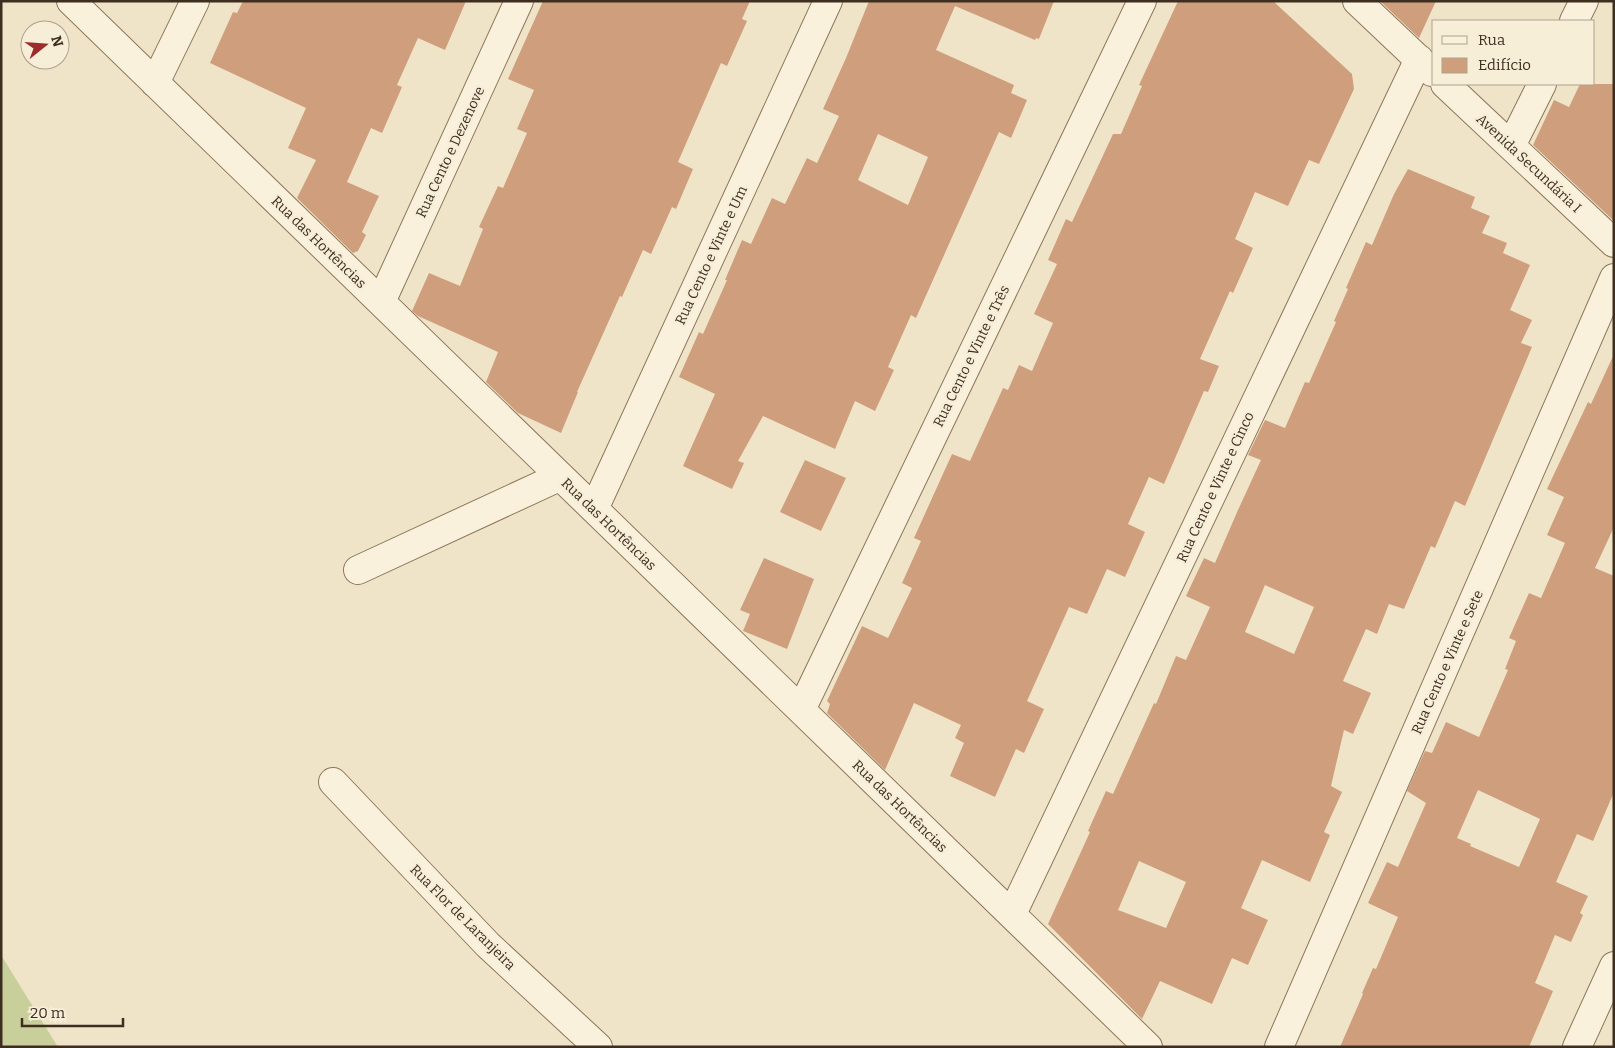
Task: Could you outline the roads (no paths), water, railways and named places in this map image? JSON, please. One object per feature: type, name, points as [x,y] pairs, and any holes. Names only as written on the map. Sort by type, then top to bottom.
[{"type":"street","name":"Rua das Hortências","points":[[71,1],[1148,1047]]},
{"type":"street","points":[[155,83],[195,1]]},
{"type":"street","name":"Rua Cento e Dezenove","points":[[381,302],[519,1]]},
{"type":"street","name":"Rua Cento e Vinte e Um","points":[[594,509],[828,1]]},
{"type":"street","name":"Rua Cento e Vinte e Três","points":[[801,710],[1142,1]]},
{"type":"street","points":[[1357,1],[1426,66]]},
{"type":"street","points":[[1574,20],[1584,1]]},
{"type":"street","name":"Rua Cento e Vinte e Cinco","points":[[1012,914],[1426,66]]},
{"type":"street","name":"Avenida Secundária I","points":[[1446,85],[1614,243]]},
{"type":"street","points":[[1511,146],[1542,85]]},
{"type":"street","name":"Rua Cento e Vinte e Sete","points":[[1280,1047],[1614,278]]},
{"type":"street","points":[[358,570],[559,476]]},
{"type":"street","name":"Rua Flor de Laranjeira","points":[[333,782],[488,945],[598,1047]]},
{"type":"street","points":[[1577,1047],[1614,966]]}]
